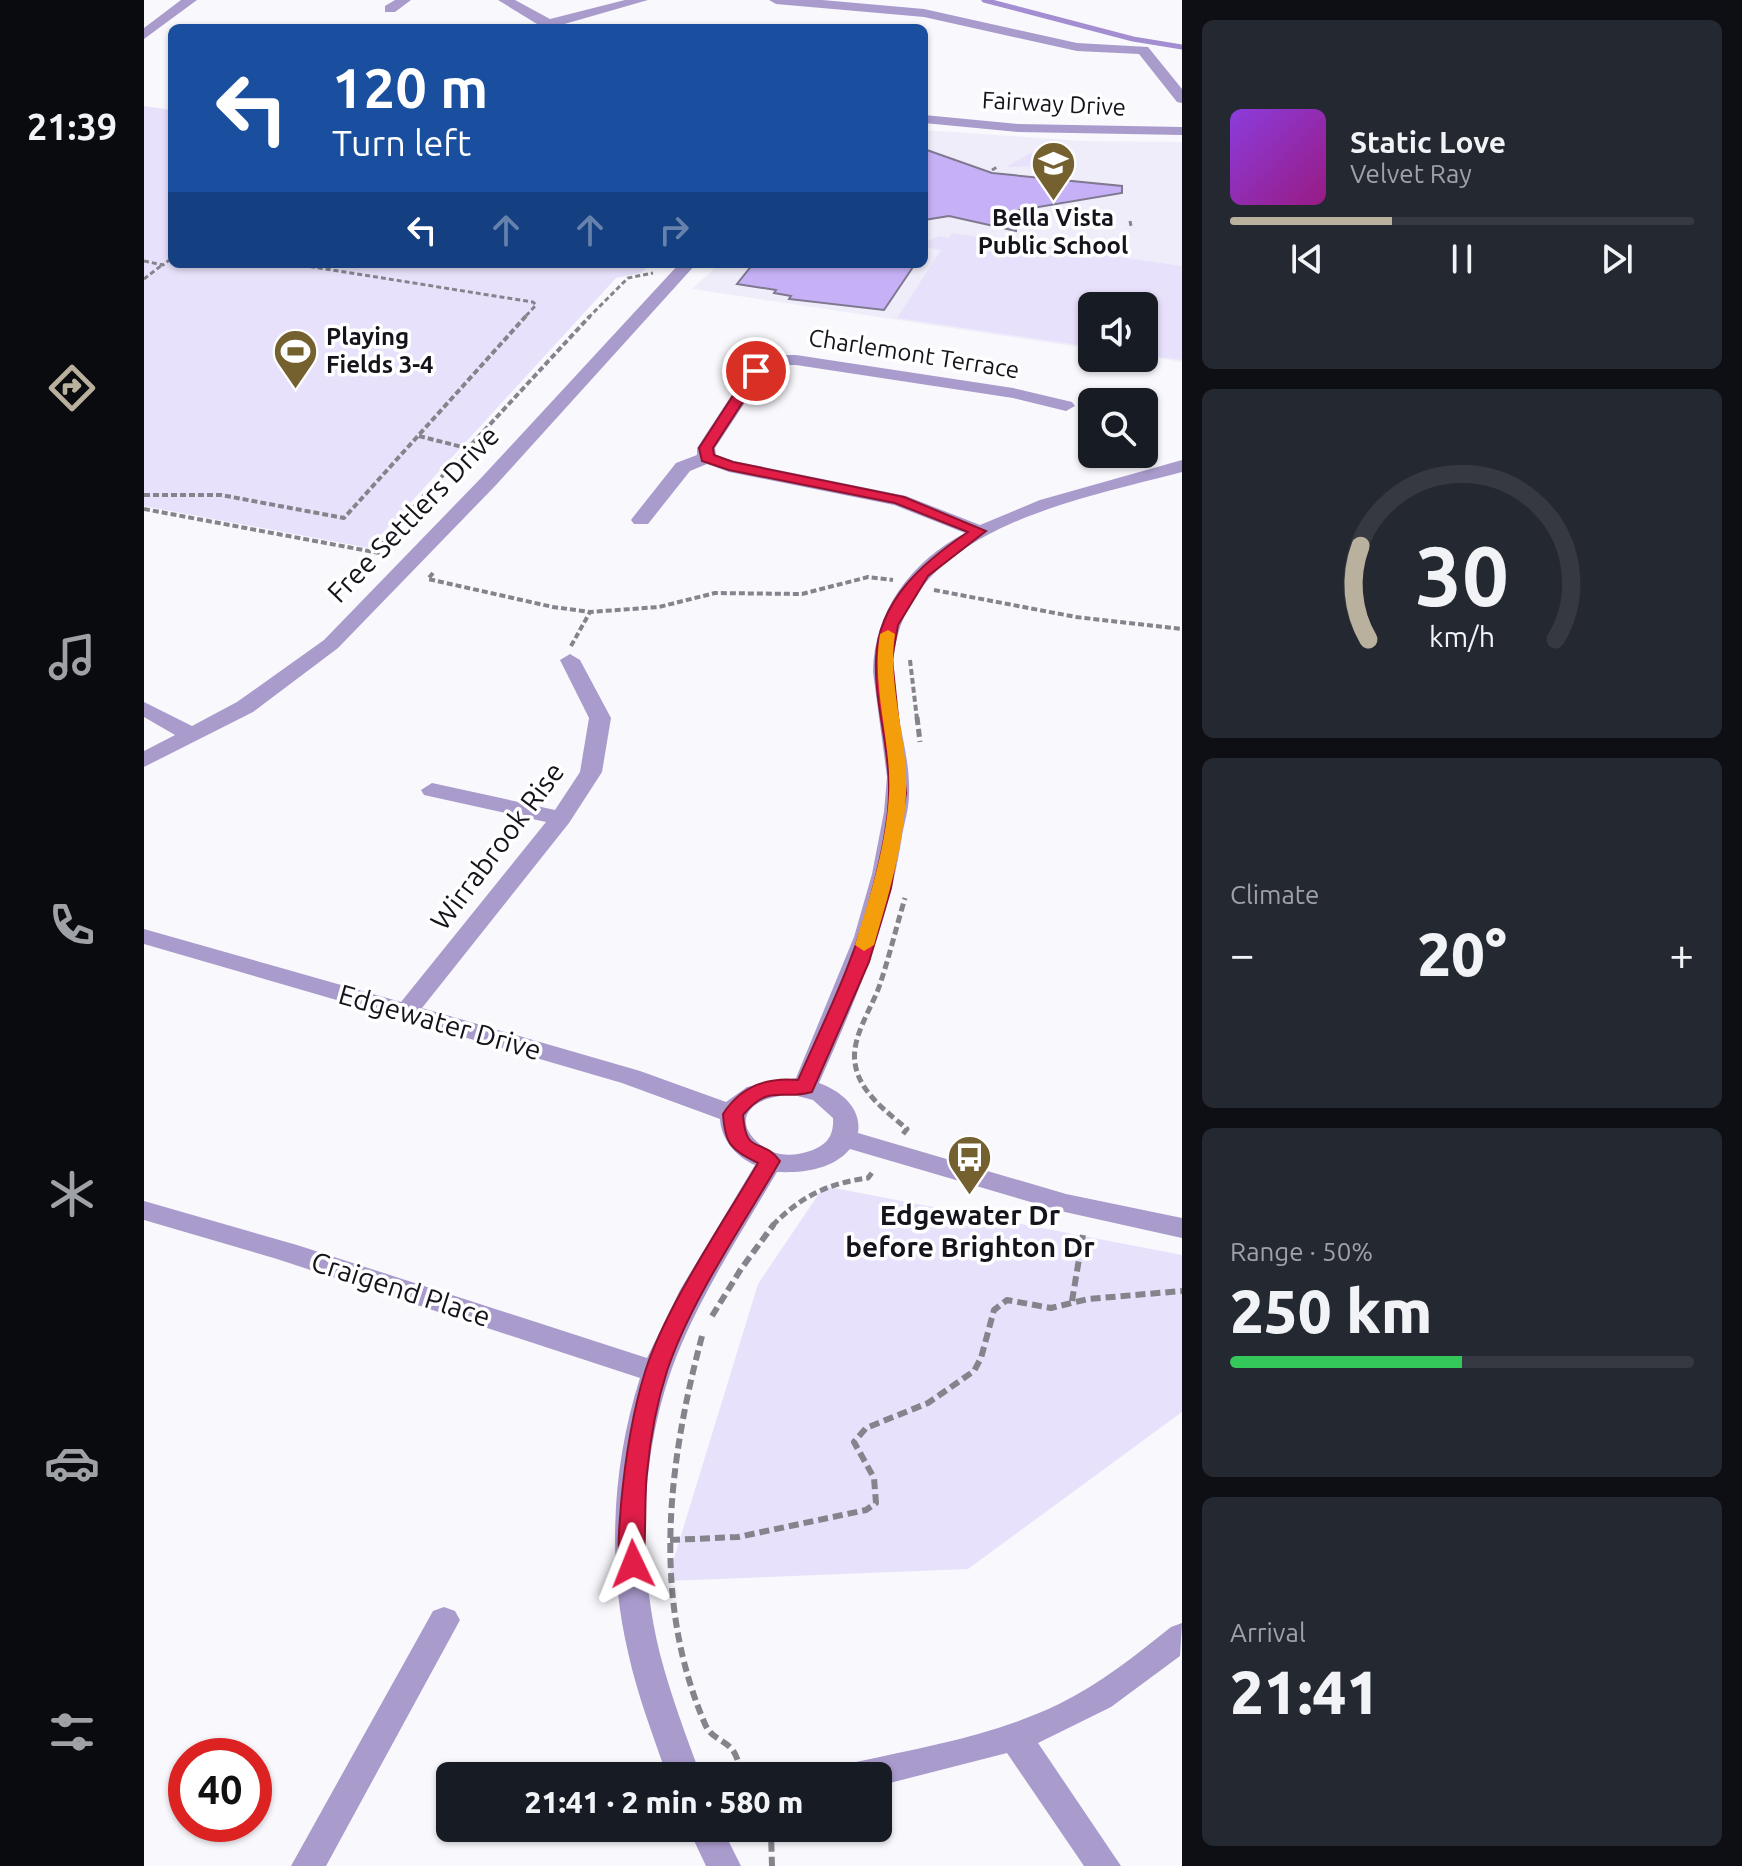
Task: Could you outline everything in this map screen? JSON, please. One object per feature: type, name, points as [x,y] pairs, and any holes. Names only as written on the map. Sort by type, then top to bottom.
[{"type":"street","points":[[144,35],[190,0]]},
{"type":"street","points":[[390,9],[404,0]]},
{"type":"street","points":[[505,0],[548,24]]},
{"type":"street","points":[[559,24],[641,0]]},
{"type":"street","points":[[776,0],[924,13],[1077,47],[1143,50],[1182,99]]},
{"type":"street","name":"Fairway Drive","points":[[928,119],[1018,128],[1182,131]]},
{"type":"street","name":"Free Settlers Drive","points":[[144,760],[245,707],[331,644],[489,481],[616,338],[684,268]]},
{"type":"street","name":"Charlemont Terrace","points":[[707,458],[706,448],[756,371],[772,360],[796,360],[1013,393],[1066,406]]},
{"type":"street","points":[[641,520],[683,467],[707,458],[729,466],[899,500],[979,531]]},
{"type":"street","points":[[805,1087],[859,962],[882,888],[898,793],[884,659],[890,625],[899,607],[922,573],[979,531],[1027,511],[1182,466]]},
{"type":"street","name":"Wirrabrook Rise","points":[[406,1012],[561,818],[591,772],[600,718],[570,660]]},
{"type":"street","points":[[144,708],[191,735]]},
{"type":"street","points":[[432,790],[561,818]]},
{"type":"street","name":"Edgewater Drive","points":[[144,936],[631,1077],[733,1114]]},
{"type":"street","points":[[805,1087],[831,1099],[840,1107],[846,1118],[844,1138],[836,1149],[806,1162],[770,1161],[742,1146],[735,1136],[733,1114],[748,1096],[761,1090],[805,1087]]},
{"type":"street","points":[[844,1138],[1065,1203],[1181,1222]]},
{"type":"street","points":[[679,1762],[643,1652],[631,1533],[635,1472],[656,1372],[682,1313],[770,1161]]},
{"type":"street","name":"Craigend Place","points":[[144,1210],[287,1252],[656,1372]]},
{"type":"street","points":[[308,1866],[444,1620]]},
{"type":"street","points":[[892,1767],[1015,1737],[1070,1714],[1108,1693],[1182,1636]]},
{"type":"street","points":[[1015,1737],[1104,1866]]},
{"type":"street","points":[[712,1842],[724,1866]]},
{"type":"path","points":[[992,170],[999,166]]},
{"type":"path","points":[[144,261],[163,265]]},
{"type":"path","points":[[144,279],[168,261]]},
{"type":"path","points":[[144,495],[221,495],[344,518],[536,305],[471,291],[320,268]]},
{"type":"path","points":[[144,509],[373,551],[615,289],[628,278],[660,272]]},
{"type":"path","points":[[418,436],[470,449]]},
{"type":"path","points":[[438,566],[428,579],[553,607],[590,612],[659,607],[715,593],[802,594],[868,577],[893,580]]},
{"type":"path","points":[[936,590],[1076,617],[1182,629]]},
{"type":"path","points":[[570,660],[570,648],[590,612]]},
{"type":"path","points":[[1072,1301],[1083,1235]]},
{"type":"path","points":[[670,1540],[738,1537],[866,1510],[876,1503],[879,1490],[877,1477],[854,1442],[857,1434],[865,1428],[898,1417],[963,1381],[978,1366],[994,1310],[1007,1299],[1052,1308],[1072,1301],[1182,1291]]},
{"type":"path","points":[[771,1842],[772,1866]]},
{"type":"shaded area","name":"Playing Fields 3-4","points":[[144,106],[168,109],[168,268],[647,268],[641,273],[616,278],[369,548],[144,506]]},
{"type":"shaded area","name":"Bella Vista Public School","points":[[928,130],[1083,141],[1182,142],[1182,362],[1158,358],[1158,292],[1078,292],[1078,347],[692,289],[715,268],[928,268]]},
{"type":"shaded area","points":[[1059,151],[1067,158],[1062,166],[1006,167],[1030,153]]},
{"type":"shaded area","points":[[952,233],[1182,266],[1182,360],[1158,357],[1158,292],[1078,292],[1078,345],[897,318],[941,250],[928,248],[928,241],[939,236],[949,238]]},
{"type":"shaded area","points":[[824,1186],[1182,1255],[1182,1412],[968,1569],[667,1581],[758,1284]]},
{"type":"building","points":[[928,150],[992,173],[1122,186],[1122,193],[1015,211],[1016,231],[949,216],[928,219]]},
{"type":"building","points":[[750,268],[912,268],[884,310],[789,299],[791,296],[774,293],[776,290],[737,284]]},
{"type":"waterway","points":[[984,0],[1133,39],[1182,47]]},
{"type":"slow traffic","points":[[864,945],[882,888],[898,793],[884,659],[888,634]]},
{"type":"place","name":"Bella Vista Public School","points":[[1053,203]]},
{"type":"place","name":"Playing Fields 3-4","points":[[295,390]]},
{"type":"place","name":"Edgewater Dr before Brighton Dr","points":[[970,1197]]},
{"type":"route","points":[[633,1564],[631,1533],[635,1472],[656,1372],[682,1313],[770,1161],[742,1146],[735,1136],[733,1114],[748,1096],[761,1090],[805,1087],[859,962],[882,888],[898,793],[884,659],[890,625],[922,573],[957,544],[979,531],[899,500],[729,466],[707,458],[706,448],[756,371]]}]
